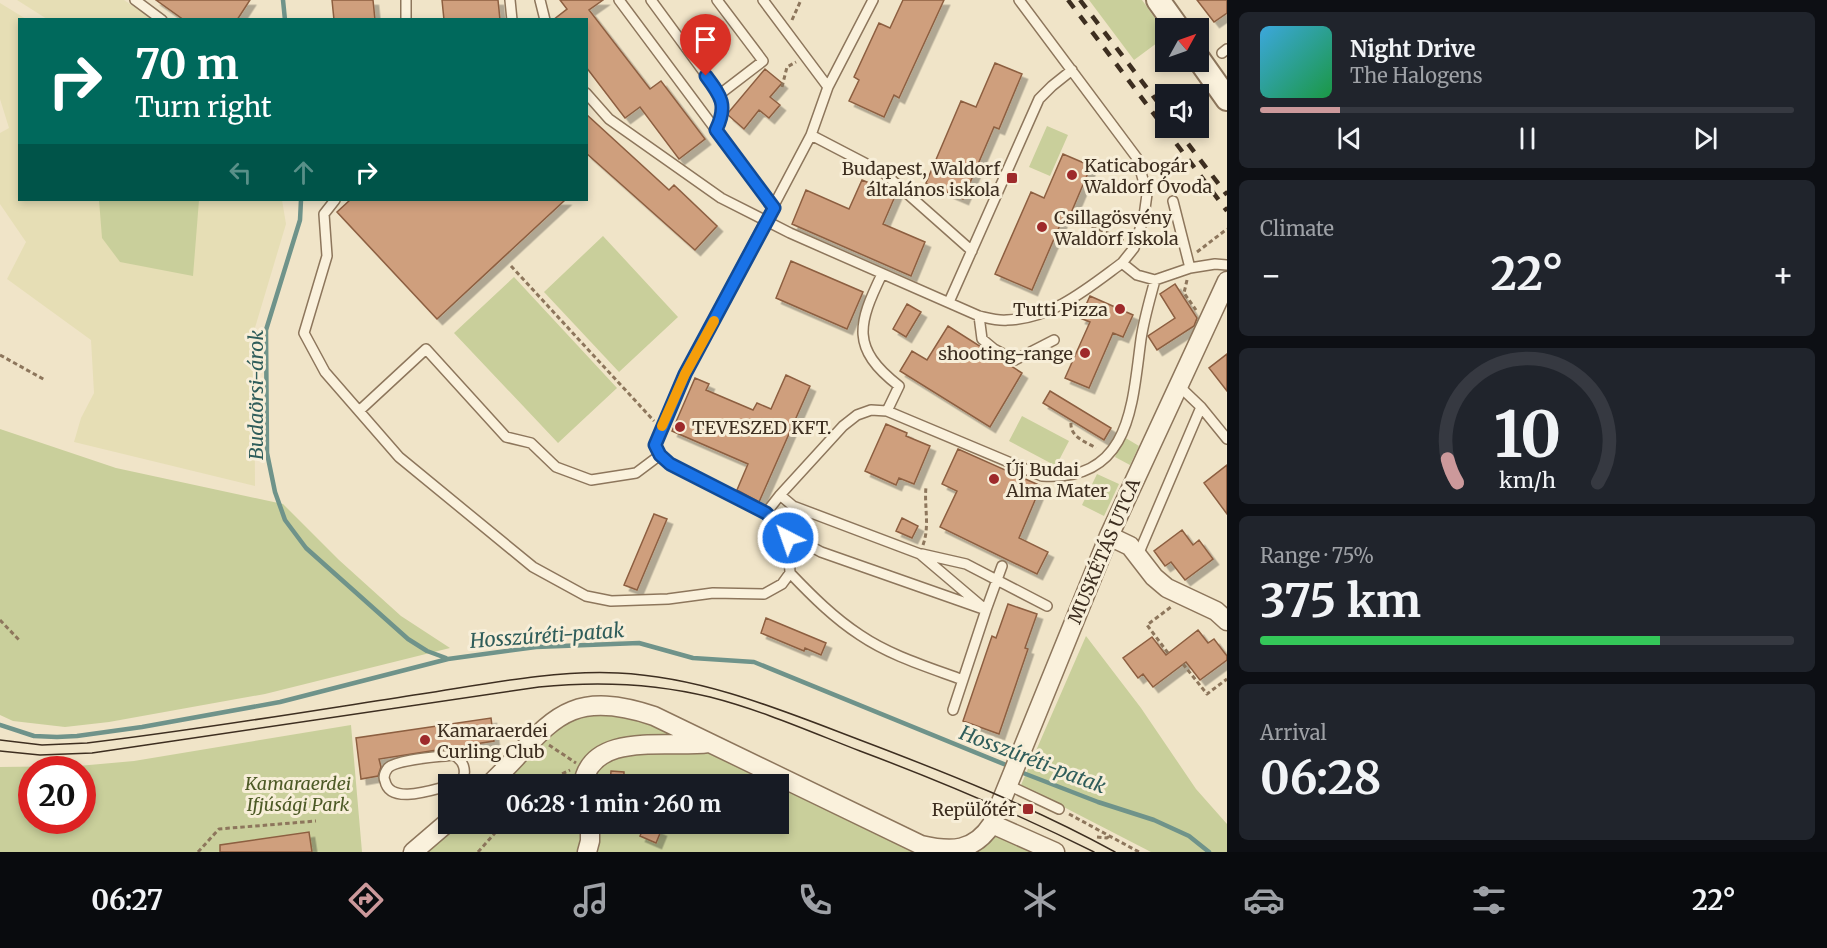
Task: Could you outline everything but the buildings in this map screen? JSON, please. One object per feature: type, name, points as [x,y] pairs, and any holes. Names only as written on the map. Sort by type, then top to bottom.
[{"type":"street","points":[[1158,0],[1171,18]]},
{"type":"street","points":[[1208,72],[1227,99]]},
{"type":"street","name":"MUSKÉTÁS UTCA","points":[[992,824],[1108,536],[1227,282]]},
{"type":"street","points":[[1108,536],[1130,546],[1154,578],[1167,588],[1216,611],[1227,621]]},
{"type":"street","points":[[501,774],[536,735],[556,718],[571,711],[592,706],[613,706],[654,716],[921,845],[948,851],[974,848],[992,824],[1055,852]]},
{"type":"street","points":[[586,774],[589,765],[602,755],[638,744],[710,742]]},
{"type":"street","points":[[413,852],[438,831]]},
{"type":"street","points":[[587,852],[590,834]]},
{"type":"lane","points":[[135,0],[159,18]]},
{"type":"lane","points":[[406,0],[406,18]]},
{"type":"lane","points":[[510,0],[512,18]]},
{"type":"lane","points":[[540,0],[544,18]]},
{"type":"lane","points":[[620,0],[774,208]]},
{"type":"lane","points":[[651,0],[720,94],[723,104],[722,113],[716,130]]},
{"type":"lane","points":[[717,0],[763,61],[720,94]]},
{"type":"lane","points":[[763,0],[828,87]]},
{"type":"lane","points":[[873,0],[828,87],[811,135],[685,374],[655,445],[660,455],[670,464],[766,513],[788,534],[821,552],[986,610]]},
{"type":"lane","points":[[588,95],[609,119],[643,144],[677,165],[721,198],[767,222],[979,316],[1005,321],[1028,318],[1071,299],[1122,263],[1135,244],[1144,216],[1147,194],[1137,158],[1019,0]]},
{"type":"lane","points":[[949,302],[1039,99],[1072,70]]},
{"type":"lane","points":[[811,135],[884,173],[972,251]]},
{"type":"lane","points":[[334,201],[324,214],[327,256],[303,333],[325,372],[399,457],[533,567],[586,596],[611,601],[713,593],[764,594],[782,584],[790,573],[788,534]]},
{"type":"lane","points":[[1173,201],[1190,268]]},
{"type":"lane","points":[[1122,263],[1137,275],[1155,280],[1190,268],[1215,264],[1227,265]]},
{"type":"lane","points":[[882,274],[862,323],[865,341],[874,362],[899,386],[888,411]]},
{"type":"lane","points":[[766,513],[843,426],[857,415],[871,410],[888,411],[1042,476],[1063,477],[1080,474],[1093,468],[1108,455],[1121,435],[1130,410],[1138,370],[1141,337],[1155,280]]},
{"type":"lane","points":[[979,316],[982,339],[994,349],[1015,360],[1054,340]]},
{"type":"lane","points":[[359,411],[426,349],[507,437],[531,443],[556,467],[591,480],[636,474],[660,455]]},
{"type":"lane","points":[[1178,385],[1201,406],[1227,439]]},
{"type":"lane","points":[[1138,555],[1201,406]]},
{"type":"lane","points":[[780,495],[793,506],[920,554],[966,564],[1047,606]]},
{"type":"lane","points":[[920,554],[986,610]]},
{"type":"lane","points":[[953,711],[1002,566]]},
{"type":"lane","points":[[790,573],[819,603],[861,636],[902,657],[963,680]]},
{"type":"lane","points":[[438,788],[403,795],[393,793],[385,785],[384,776],[388,768],[397,763],[453,755],[459,758],[464,765],[465,774]]},
{"type":"lane","points":[[1008,785],[1059,809]]},
{"type":"path","points":[[787,32],[801,0]]},
{"type":"path","points":[[782,87],[787,67],[805,55]]},
{"type":"path","points":[[1071,218],[1135,244],[1184,245]]},
{"type":"path","points":[[1196,253],[1227,229]]},
{"type":"path","points":[[511,266],[661,428]]},
{"type":"path","points":[[0,355],[45,380]]},
{"type":"path","points":[[1071,423],[1070,428],[1074,435],[1108,455]]},
{"type":"path","points":[[920,554],[927,528],[926,487]]},
{"type":"path","points":[[1168,653],[1147,625],[1184,597]]},
{"type":"path","points":[[0,620],[20,641]]},
{"type":"path","points":[[1183,664],[1207,694],[1227,679]]},
{"type":"path","points":[[536,735],[579,766],[560,774]]},
{"type":"path","points":[[1059,809],[1139,852]]},
{"type":"path","points":[[198,852],[219,829],[316,821]]},
{"type":"path","points":[[478,852],[494,834]]},
{"type":"path","points":[[1097,837],[1107,838],[1109,836]]},
{"type":"shaded area","points":[[17,0],[124,0],[151,18],[45,18]]},
{"type":"shaded area","points":[[0,3],[24,18],[18,18],[18,201],[282,201],[286,224],[254,331],[255,486],[74,442],[81,418],[94,393],[91,340],[7,279],[26,242],[0,204],[0,133],[9,128],[0,99]]},
{"type":"green space","points":[[1089,0],[1142,0],[1155,18],[1155,44],[1134,60]]},
{"type":"green space","points":[[1047,126],[1068,135],[1050,176],[1029,167]]},
{"type":"green space","points":[[99,201],[199,201],[193,276],[120,262],[102,238]]},
{"type":"green space","points":[[603,236],[678,317],[619,372],[544,292]]},
{"type":"green space","points":[[514,277],[617,388],[558,443],[454,333]]},
{"type":"green space","points":[[1022,416],[1069,441],[1056,466],[1009,441]]},
{"type":"green space","points":[[0,429],[116,468],[283,504],[339,560],[401,616],[450,648],[265,694],[109,722],[65,727],[13,721],[0,715]]},
{"type":"green space","points":[[1124,437],[1139,446],[1130,465],[1115,457]]},
{"type":"green space","points":[[1097,474],[1119,484],[1104,516],[1082,505]]},
{"type":"green space","points":[[1086,636],[1141,708],[1196,789],[1227,824],[1227,852],[1151,852],[1021,785]]},
{"type":"green space","points":[[579,712],[639,714],[774,774],[492,774],[510,758]]},
{"type":"green space","name":"Kamaraerdei Ifjúsági Park","points":[[351,725],[362,852],[0,852],[0,767],[18,767],[18,834],[96,834],[96,764],[134,761]]},
{"type":"green space","points":[[789,781],[947,851],[992,824],[1055,852],[404,852],[438,822],[438,834],[789,834]]},
{"type":"waterway","name":"Budaörsi-árok","points":[[283,0],[285,18]]},
{"type":"waterway","name":"Budaörsi-árok","points":[[301,201],[300,220],[266,330],[267,453],[275,492],[285,520],[306,548],[408,639],[427,651],[446,658]]},
{"type":"waterway","name":"Hosszúréti-patak","points":[[0,725],[34,736],[77,736],[142,727],[280,702],[448,659],[536,647],[639,643],[693,658],[754,662],[1011,767]]},
{"type":"waterway","name":"Hosszúréti-patak","points":[[1018,771],[1098,802],[1154,820],[1189,836],[1209,852]]},
{"type":"tram line","points":[[0,740],[42,745],[87,743],[519,679],[593,673],[650,676],[711,688],[801,717],[989,792],[1053,820],[1115,852]]},
{"type":"tram line","points":[[0,751],[40,755],[92,753],[539,687],[625,684],[689,692],[748,708],[978,798],[1094,852]]},
{"type":"railway","points":[[1068,0],[1227,211]]},
{"type":"railway","points":[[1080,0],[1155,99]]},
{"type":"railway","points":[[1184,138],[1227,195]]},
{"type":"slow traffic","points":[[662,426],[685,374],[714,321]]},
{"type":"place","name":"Katicabogár Waldorf Óvoda","points":[[1072,175]]},
{"type":"place","name":"Budapest, Waldorf általános iskola","points":[[1012,178]]},
{"type":"place","name":"Csillagösvény Waldorf Iskola","points":[[1042,227]]},
{"type":"place","name":"Tutti Pizza","points":[[1120,309]]},
{"type":"place","name":"shooting-range","points":[[1085,353]]},
{"type":"place","name":"TEVESZED KFT.","points":[[680,427]]},
{"type":"place","name":"Új Budai Alma Mater","points":[[994,479]]},
{"type":"place","name":"Kamaraerdei Curling Club","points":[[425,740]]},
{"type":"place","name":"Repülőtér","points":[[1028,809]]},
{"type":"route","points":[[706,76],[720,94],[723,104],[716,130],[774,208],[685,374],[655,445],[663,459],[670,464],[766,513],[788,534],[788,538]]}]
